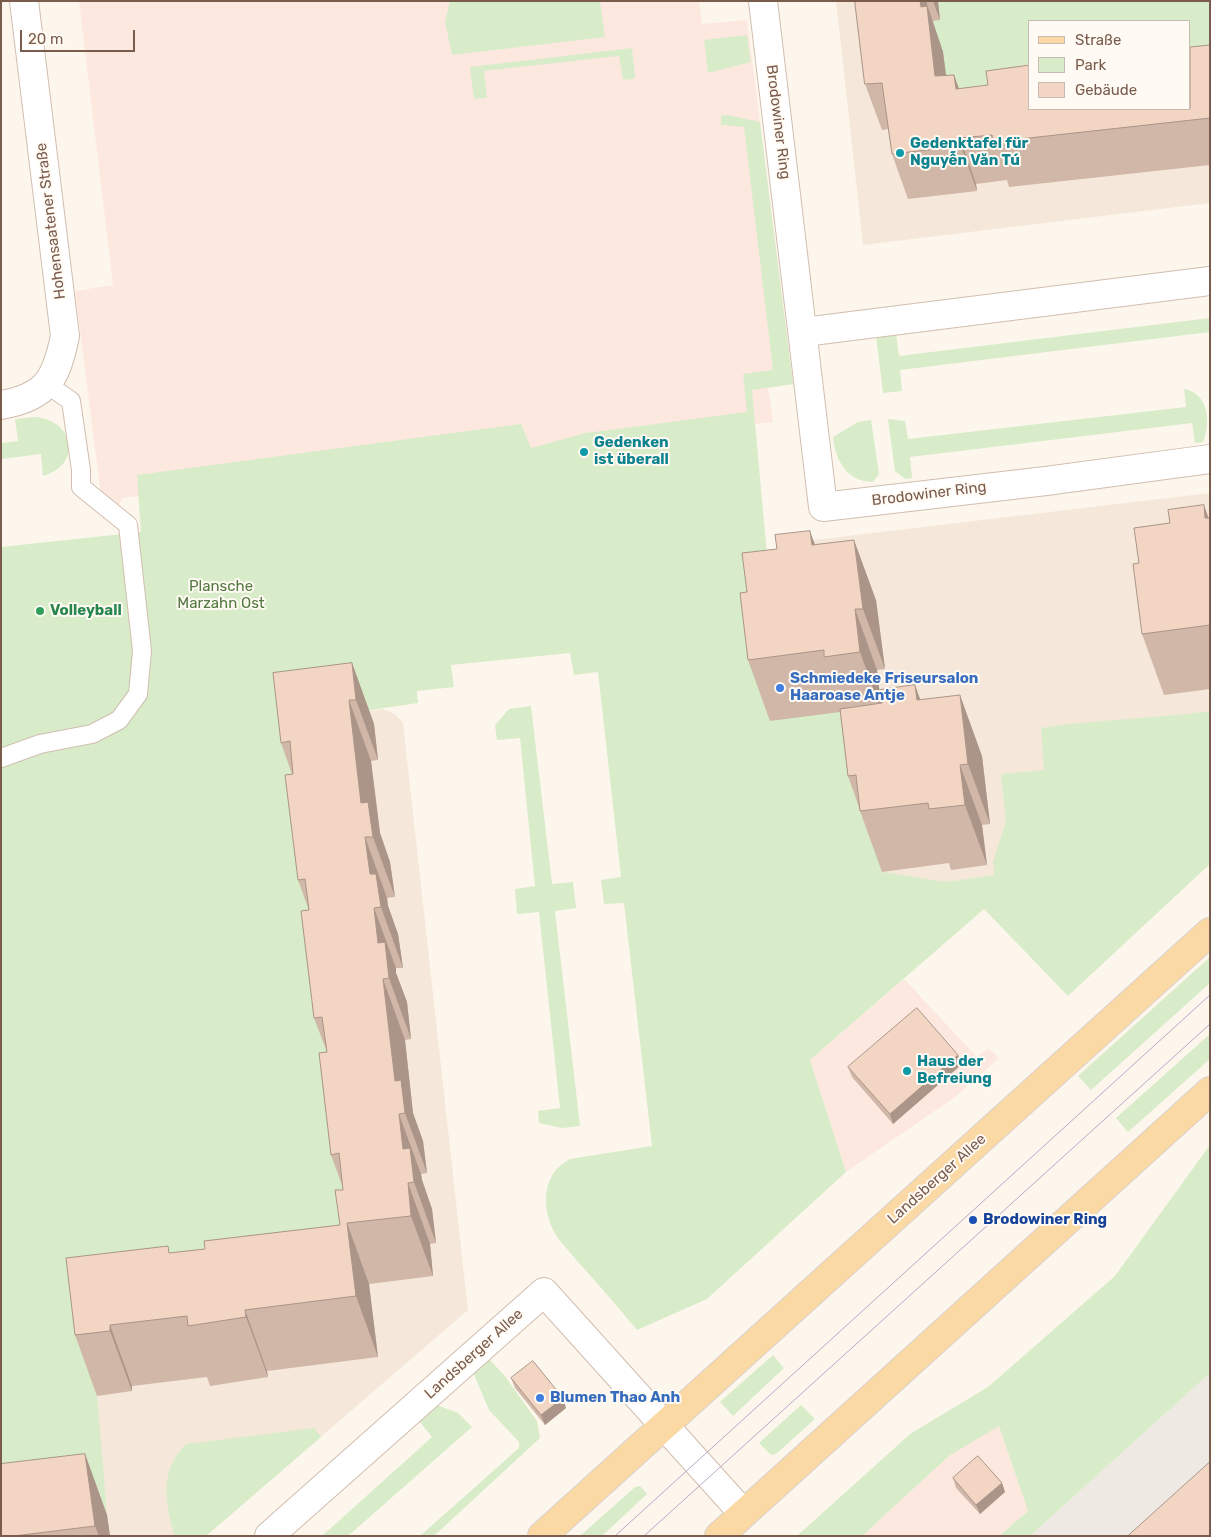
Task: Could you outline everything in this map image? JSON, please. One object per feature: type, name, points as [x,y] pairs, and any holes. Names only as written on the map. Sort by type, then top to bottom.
[{"type":"main road","name":"Landsberger Allee","points":[[542,1536],[1210,932]]},
{"type":"main road","points":[[719,1536],[1210,1091]]},
{"type":"street","name":"Hohensaatener Straße","points":[[1,405],[28,399],[48,385],[59,365],[65,336],[24,1]]},
{"type":"street","name":"Brodowiner Ring","points":[[763,1],[804,332],[823,507],[1046,481],[1210,459]]},
{"type":"street","points":[[804,332],[1210,281]]},
{"type":"street","name":"Landsberger Allee","points":[[269,1536],[544,1292],[743,1514]]},
{"type":"lane","points":[[1,758],[40,744],[92,734],[119,720],[138,694],[142,651],[128,526],[81,487],[81,470],[71,401],[48,385]]},
{"type":"shaded area","points":[[79,1],[699,1],[702,24],[747,20],[793,384],[768,388],[773,422],[122,498],[112,521],[104,519],[75,291],[113,285]]},
{"type":"shaded area","points":[[836,1],[1210,1],[1210,203],[863,245]]},
{"type":"shaded area","points":[[1210,493],[1210,771],[1055,869],[867,915],[788,543]]},
{"type":"shaded area","points":[[383,709],[395,714],[403,723],[468,1310],[206,1536],[1,1536],[1,1466],[243,727]]},
{"type":"shaded area","points":[[904,979],[977,1057],[988,1048],[999,1058],[955,1097],[846,1172],[810,1060]]},
{"type":"shaded area","points":[[1210,1373],[1210,1536],[1030,1536]]},
{"type":"shaded area","points":[[999,1425],[1028,1511],[999,1536],[862,1536],[949,1456]]},
{"type":"green space","points":[[450,1],[600,1],[605,37],[452,55],[445,22]]},
{"type":"green space","points":[[938,1],[1210,1],[1210,92],[1191,95],[1191,20],[1028,20],[1028,109],[952,122],[937,52],[933,21],[940,19]]},
{"type":"green space","points":[[747,35],[751,62],[708,73],[704,40]]},
{"type":"green space","points":[[632,48],[635,77],[632,80],[623,79],[619,56],[484,71],[487,98],[474,99],[470,67]]},
{"type":"green space","name":"Plansche Marzahn Ost","points":[[728,115],[760,122],[793,384],[752,390],[768,566],[846,711],[882,872],[946,882],[995,875],[993,862],[1006,821],[1001,774],[1044,770],[1041,728],[1210,711],[1210,864],[1068,996],[984,909],[810,1060],[846,1172],[707,1299],[637,1330],[558,1239],[549,1220],[546,1200],[547,1190],[554,1172],[570,1159],[652,1146],[624,903],[604,904],[601,880],[621,877],[598,672],[574,675],[570,653],[451,665],[454,687],[417,691],[418,703],[364,711],[361,1214],[97,1396],[107,1515],[1,1528],[1,547],[141,532],[137,475],[521,424],[531,448],[586,433],[747,412],[743,374],[773,370],[744,127],[721,125],[721,116]]},
{"type":"green space","points":[[1210,318],[1210,332],[900,370],[902,391],[883,393],[876,336],[896,333],[899,356]]},
{"type":"green space","points":[[1184,389],[1199,396],[1206,410],[1207,426],[1203,442],[1195,443],[1192,423],[910,457],[912,478],[905,479],[895,471],[888,419],[905,421],[908,439],[1186,407]]},
{"type":"green space","points":[[35,417],[49,420],[59,426],[66,435],[69,444],[68,454],[64,463],[56,470],[43,476],[41,454],[1,459],[1,443],[18,441],[15,419]]},
{"type":"green space","points":[[871,420],[879,474],[873,482],[864,481],[849,474],[836,454],[833,437],[858,422]]},
{"type":"green space","points":[[531,706],[552,884],[573,882],[576,908],[555,911],[580,1126],[562,1128],[539,1123],[538,1111],[560,1108],[539,912],[517,914],[515,889],[535,886],[520,738],[497,740],[495,725],[509,709]]},
{"type":"green space","points":[[1210,957],[1210,983],[1091,1090],[1078,1076]]},
{"type":"green space","points":[[1210,1034],[1210,1059],[1128,1132],[1116,1118]]},
{"type":"green space","points":[[1210,1145],[1210,1373],[1030,1536],[999,1536],[1028,1511],[999,1426],[949,1456],[862,1536],[797,1536],[910,1434],[988,1387],[1115,1276]]},
{"type":"green space","points":[[773,1355],[784,1368],[733,1416],[720,1402]]},
{"type":"green space","points":[[488,1358],[504,1375],[537,1421],[540,1438],[434,1536],[420,1536],[519,1448],[519,1442],[489,1410],[473,1372]]},
{"type":"green space","points":[[437,1405],[458,1413],[472,1427],[348,1536],[322,1536],[432,1437],[419,1421]]},
{"type":"green space","points":[[801,1405],[815,1419],[776,1454],[771,1455],[759,1443]]},
{"type":"green space","points":[[314,1428],[321,1437],[206,1536],[174,1536],[167,1499],[168,1476],[177,1455],[186,1444]]},
{"type":"green space","points":[[640,1486],[647,1494],[602,1536],[580,1536],[635,1487]]},
{"type":"building","points":[[855,1],[920,1],[921,7],[927,6],[935,76],[954,75],[956,89],[988,85],[986,71],[1028,65],[1028,110],[1191,110],[1191,47],[1210,45],[1210,118],[993,142],[992,135],[960,138],[961,146],[892,154],[882,83],[865,84]]},
{"type":"building","points":[[1204,505],[1205,518],[1210,518],[1210,625],[1142,634],[1133,564],[1139,563],[1134,528],[1170,523],[1168,510]]},
{"type":"building","points":[[810,531],[812,545],[854,540],[863,609],[855,609],[860,652],[824,657],[824,650],[748,660],[740,593],[747,592],[742,553],[777,549],[775,535]]},
{"type":"building","points":[[352,663],[356,700],[349,700],[361,803],[368,802],[373,837],[365,837],[370,874],[376,874],[381,907],[374,908],[378,943],[385,942],[389,978],[383,979],[395,1081],[401,1080],[405,1113],[399,1114],[403,1149],[410,1148],[414,1182],[408,1183],[411,1216],[347,1223],[356,1296],[245,1310],[246,1317],[188,1326],[187,1316],[110,1325],[110,1331],[75,1335],[66,1258],[168,1246],[169,1253],[205,1249],[204,1241],[340,1225],[335,1190],[343,1190],[339,1153],[331,1155],[319,1053],[327,1052],[322,1017],[314,1018],[301,911],[309,910],[305,879],[298,880],[285,775],[293,774],[290,741],[281,743],[273,673]]},
{"type":"building","points":[[915,685],[917,700],[960,695],[968,764],[960,765],[965,805],[929,809],[928,803],[860,811],[856,775],[848,776],[840,709],[882,703],[880,690]]},
{"type":"building","name":"Haus der Befreiung","points":[[917,1008],[958,1055],[890,1114],[848,1067]]},
{"type":"building","name":"Blumen Thao Anh","points":[[533,1361],[563,1398],[541,1415],[511,1378]]},
{"type":"building","points":[[85,1454],[95,1526],[1,1536],[1,1464]]},
{"type":"building","points":[[978,1456],[1002,1483],[976,1505],[953,1478]]},
{"type":"building","points":[[1210,1462],[1210,1536],[1128,1536]]},
{"type":"tram line","points":[[615,1536],[1210,995]]},
{"type":"tram line","points":[[644,1536],[1210,1024]]},
{"type":"place","name":"Gedenktafel für Nguyễn Văn Tú","points":[[900,153]]},
{"type":"place","name":"Gedenken ist überall","points":[[584,452]]},
{"type":"place","name":"Volleyball","points":[[40,611]]},
{"type":"place","name":"Schmiedeke Friseursalon Haaroase Antje","points":[[780,688]]},
{"type":"place","name":"Haus der Befreiung","points":[[907,1071]]},
{"type":"place","name":"Brodowiner Ring","points":[[973,1220]]},
{"type":"place","name":"Blumen Thao Anh","points":[[540,1398]]}]
